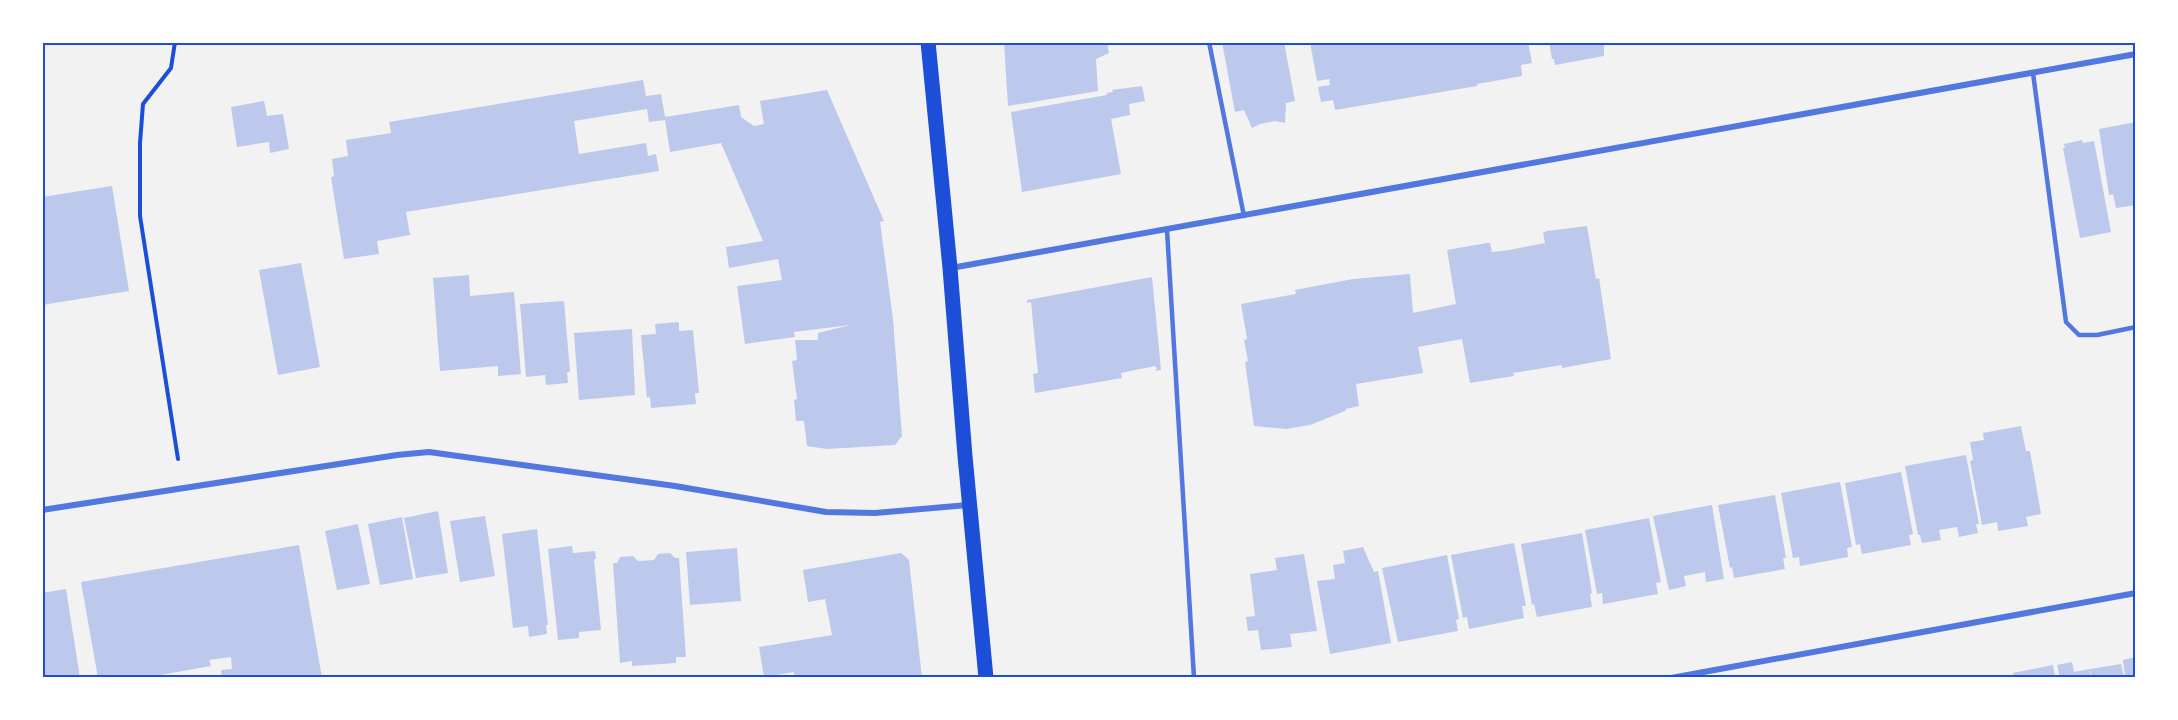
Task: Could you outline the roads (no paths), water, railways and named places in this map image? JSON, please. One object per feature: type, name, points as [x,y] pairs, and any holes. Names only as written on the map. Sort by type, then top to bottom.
[{"type":"main road","points":[[928,42],[986,678]]},
{"type":"street","points":[[950,268],[2136,54]]},
{"type":"street","points":[[42,510],[374,458],[429,452],[675,486],[826,512],[875,513],[969,505]]},
{"type":"street","points":[[1671,678],[2136,593]]},
{"type":"lane","points":[[1209,42],[1244,216]]},
{"type":"lane","points":[[2033,73],[2066,322],[2079,335],[2097,335],[2136,327]]},
{"type":"lane","points":[[1167,230],[1194,678]]}]
